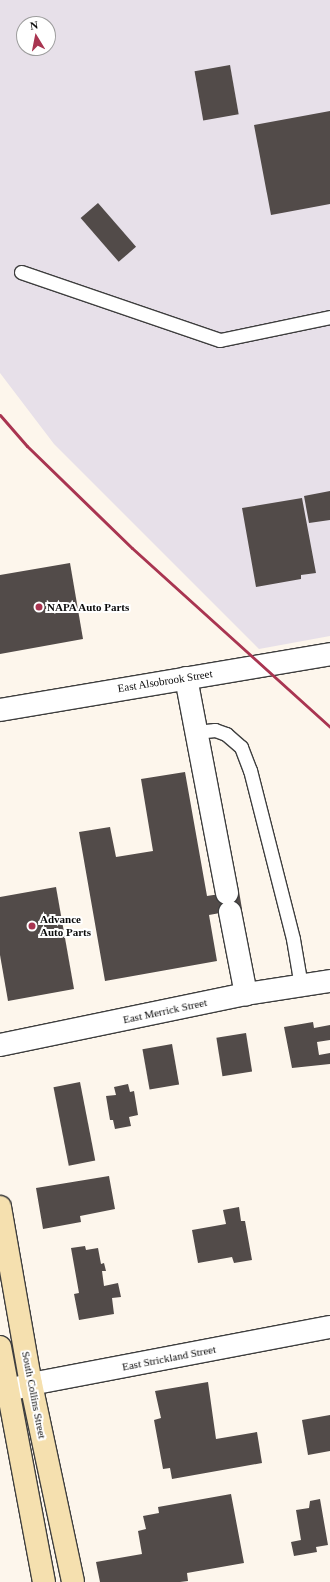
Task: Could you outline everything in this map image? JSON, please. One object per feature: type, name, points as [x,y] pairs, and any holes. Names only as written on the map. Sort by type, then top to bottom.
[{"type":"main road","name":"South Collins Street","points":[[0,1207],[31,1384],[73,1582]]},
{"type":"main road","points":[[0,1347],[4,1393],[44,1582]]},
{"type":"street","name":"East Alsobrook Street","points":[[0,710],[330,654]]},
{"type":"street","points":[[186,678],[246,994]]},
{"type":"street","name":"East Merrick Street","points":[[0,1045],[246,994],[330,981]]},
{"type":"street","name":"East Strickland Street","points":[[4,1393],[31,1384],[330,1327]]},
{"type":"lane","points":[[21,272],[220,340],[330,317]]},
{"type":"lane","points":[[196,732],[215,730],[226,734],[241,747],[250,770],[293,939],[301,986]]},
{"type":"shaded area","points":[[0,0],[330,0],[330,636],[259,649],[54,444],[0,373]]},
{"type":"building","points":[[230,65],[239,114],[203,120],[195,71]]},
{"type":"building","points":[[330,111],[330,204],[271,215],[254,125]]},
{"type":"building","points":[[98,203],[136,247],[119,262],[81,218]]},
{"type":"building","points":[[330,491],[330,520],[309,523],[304,496]]},
{"type":"building","points":[[302,498],[316,573],[301,575],[301,579],[256,587],[242,508]]},
{"type":"building","name":"NAPA Auto Parts","points":[[70,563],[83,639],[0,654],[0,575]]},
{"type":"building","points":[[185,772],[207,896],[239,891],[242,909],[209,915],[217,961],[105,981],[79,832],[110,827],[116,857],[153,851],[141,779]]},
{"type":"building","name":"Advance Auto Parts","points":[[56,887],[74,989],[8,1001],[0,955],[0,897]]},
{"type":"building","points":[[313,1022],[314,1028],[330,1025],[330,1040],[317,1042],[319,1055],[330,1053],[330,1064],[292,1068],[284,1027]]},
{"type":"building","points":[[246,1033],[252,1072],[222,1076],[216,1038]]},
{"type":"building","points":[[172,1044],[179,1084],[150,1090],[142,1049]]},
{"type":"building","points":[[80,1082],[95,1161],[69,1166],[53,1087]]},
{"type":"building","points":[[128,1084],[130,1092],[134,1091],[138,1115],[129,1117],[131,1126],[115,1129],[113,1120],[110,1120],[106,1096],[116,1095],[114,1087]]},
{"type":"building","points":[[109,1176],[115,1209],[80,1216],[81,1222],[43,1229],[36,1188]]},
{"type":"building","points":[[239,1207],[241,1221],[245,1221],[252,1260],[234,1263],[232,1257],[198,1263],[192,1230],[226,1224],[223,1210]]},
{"type":"building","points":[[85,1246],[86,1250],[98,1248],[101,1264],[104,1263],[106,1271],[102,1271],[104,1286],[118,1283],[121,1297],[112,1298],[114,1314],[79,1320],[74,1294],[79,1293],[71,1248]]},
{"type":"building","points":[[208,1382],[216,1439],[257,1432],[262,1463],[172,1479],[170,1468],[163,1469],[154,1420],[161,1418],[155,1391]]},
{"type":"building","points":[[330,1415],[330,1451],[308,1455],[302,1420]]},
{"type":"building","points":[[231,1494],[244,1563],[187,1573],[188,1581],[100,1582],[96,1562],[142,1554],[138,1531],[146,1529],[143,1516],[159,1513],[158,1507]]},
{"type":"building","points":[[320,1499],[328,1545],[316,1547],[317,1552],[294,1556],[291,1542],[301,1540],[296,1510],[309,1508],[310,1501]]},
{"type":"railway","points":[[0,415],[27,446],[132,548],[330,727]]},
{"type":"place","name":"NAPA Auto Parts","points":[[39,607]]},
{"type":"place","name":"Advance Auto Parts","points":[[32,926]]}]
